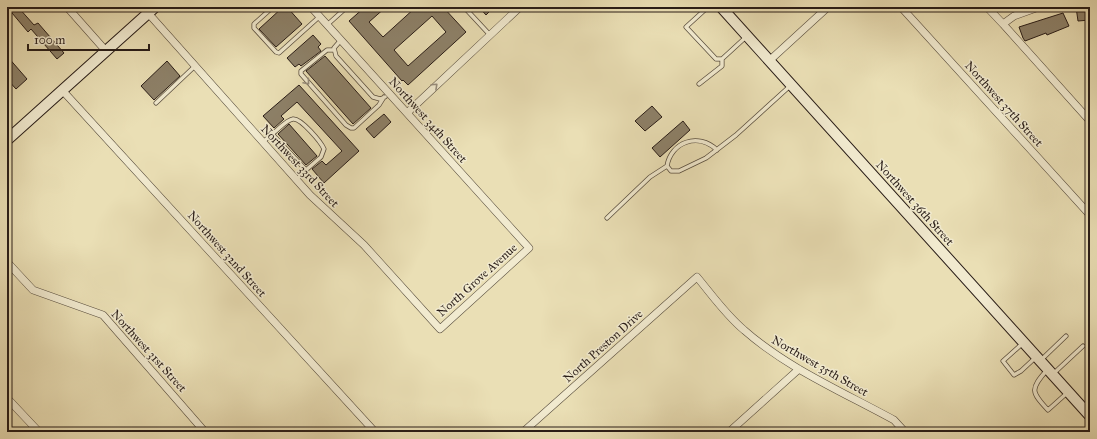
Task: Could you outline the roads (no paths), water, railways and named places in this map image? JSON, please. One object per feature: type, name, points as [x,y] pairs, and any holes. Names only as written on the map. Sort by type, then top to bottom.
[{"type":"main road","name":"Northwest 36th Street","points":[[721,7],[1090,416]]},
{"type":"main road","points":[[7,140],[152,10]]},
{"type":"street","points":[[67,7],[106,51]]},
{"type":"street","points":[[407,113],[520,7]]},
{"type":"street","points":[[769,60],[828,7]]},
{"type":"street","name":"Northwest 37th Street","points":[[901,7],[1090,215]]},
{"type":"street","points":[[987,7],[1090,121]]},
{"type":"street","points":[[1003,24],[1014,16],[1039,7]]},
{"type":"street","name":"Northwest 33rd Street","points":[[152,10],[195,66],[296,180],[327,213],[364,245],[440,329]]},
{"type":"street","name":"Northwest 34th Street","points":[[315,12],[341,40],[386,95],[407,113],[529,248]]},
{"type":"street","name":"Northwest 32nd Street","points":[[62,90],[375,432]]},
{"type":"street","name":"North Grove Avenue","points":[[440,329],[529,248]]},
{"type":"street","name":"Northwest 31st Street","points":[[7,262],[33,290],[103,316],[205,432]]},
{"type":"street","name":"Northwest 35th Street","points":[[697,277],[742,329],[766,348],[799,369],[894,420],[905,432]]},
{"type":"street","name":"North Preston Drive","points":[[523,432],[697,277]]},
{"type":"street","points":[[729,432],[799,369]]},
{"type":"street","points":[[7,398],[39,432]]},
{"type":"lane","points":[[273,7],[254,24],[254,28],[276,52],[279,53],[315,12],[322,7]]},
{"type":"lane","points":[[327,25],[347,7]]},
{"type":"lane","points":[[464,7],[490,35]]},
{"type":"lane","points":[[708,7],[686,27],[716,59],[722,58],[747,36]]},
{"type":"lane","points":[[341,40],[335,45],[334,50],[336,56],[373,97],[380,99],[386,95]]},
{"type":"lane","points":[[334,50],[327,50],[301,71],[301,74],[346,125],[351,128],[358,125],[379,105],[386,95]]},
{"type":"lane","points":[[699,84],[722,66],[722,58]]},
{"type":"lane","points":[[156,103],[195,66]]},
{"type":"lane","points":[[666,166],[671,171],[679,171],[706,158],[736,135],[791,85]]},
{"type":"lane","points":[[263,142],[288,121],[293,119],[301,121],[324,149],[322,156],[296,180]]},
{"type":"lane","points":[[272,134],[306,170]]},
{"type":"lane","points":[[607,218],[650,177],[666,166],[668,160],[676,150],[690,140],[701,140],[712,145],[717,150]]},
{"type":"lane","points":[[1024,342],[1003,361],[1014,375],[1039,359],[1066,336]]},
{"type":"lane","points":[[1068,392],[1048,410],[1036,397],[1034,390],[1036,383],[1083,346]]}]
